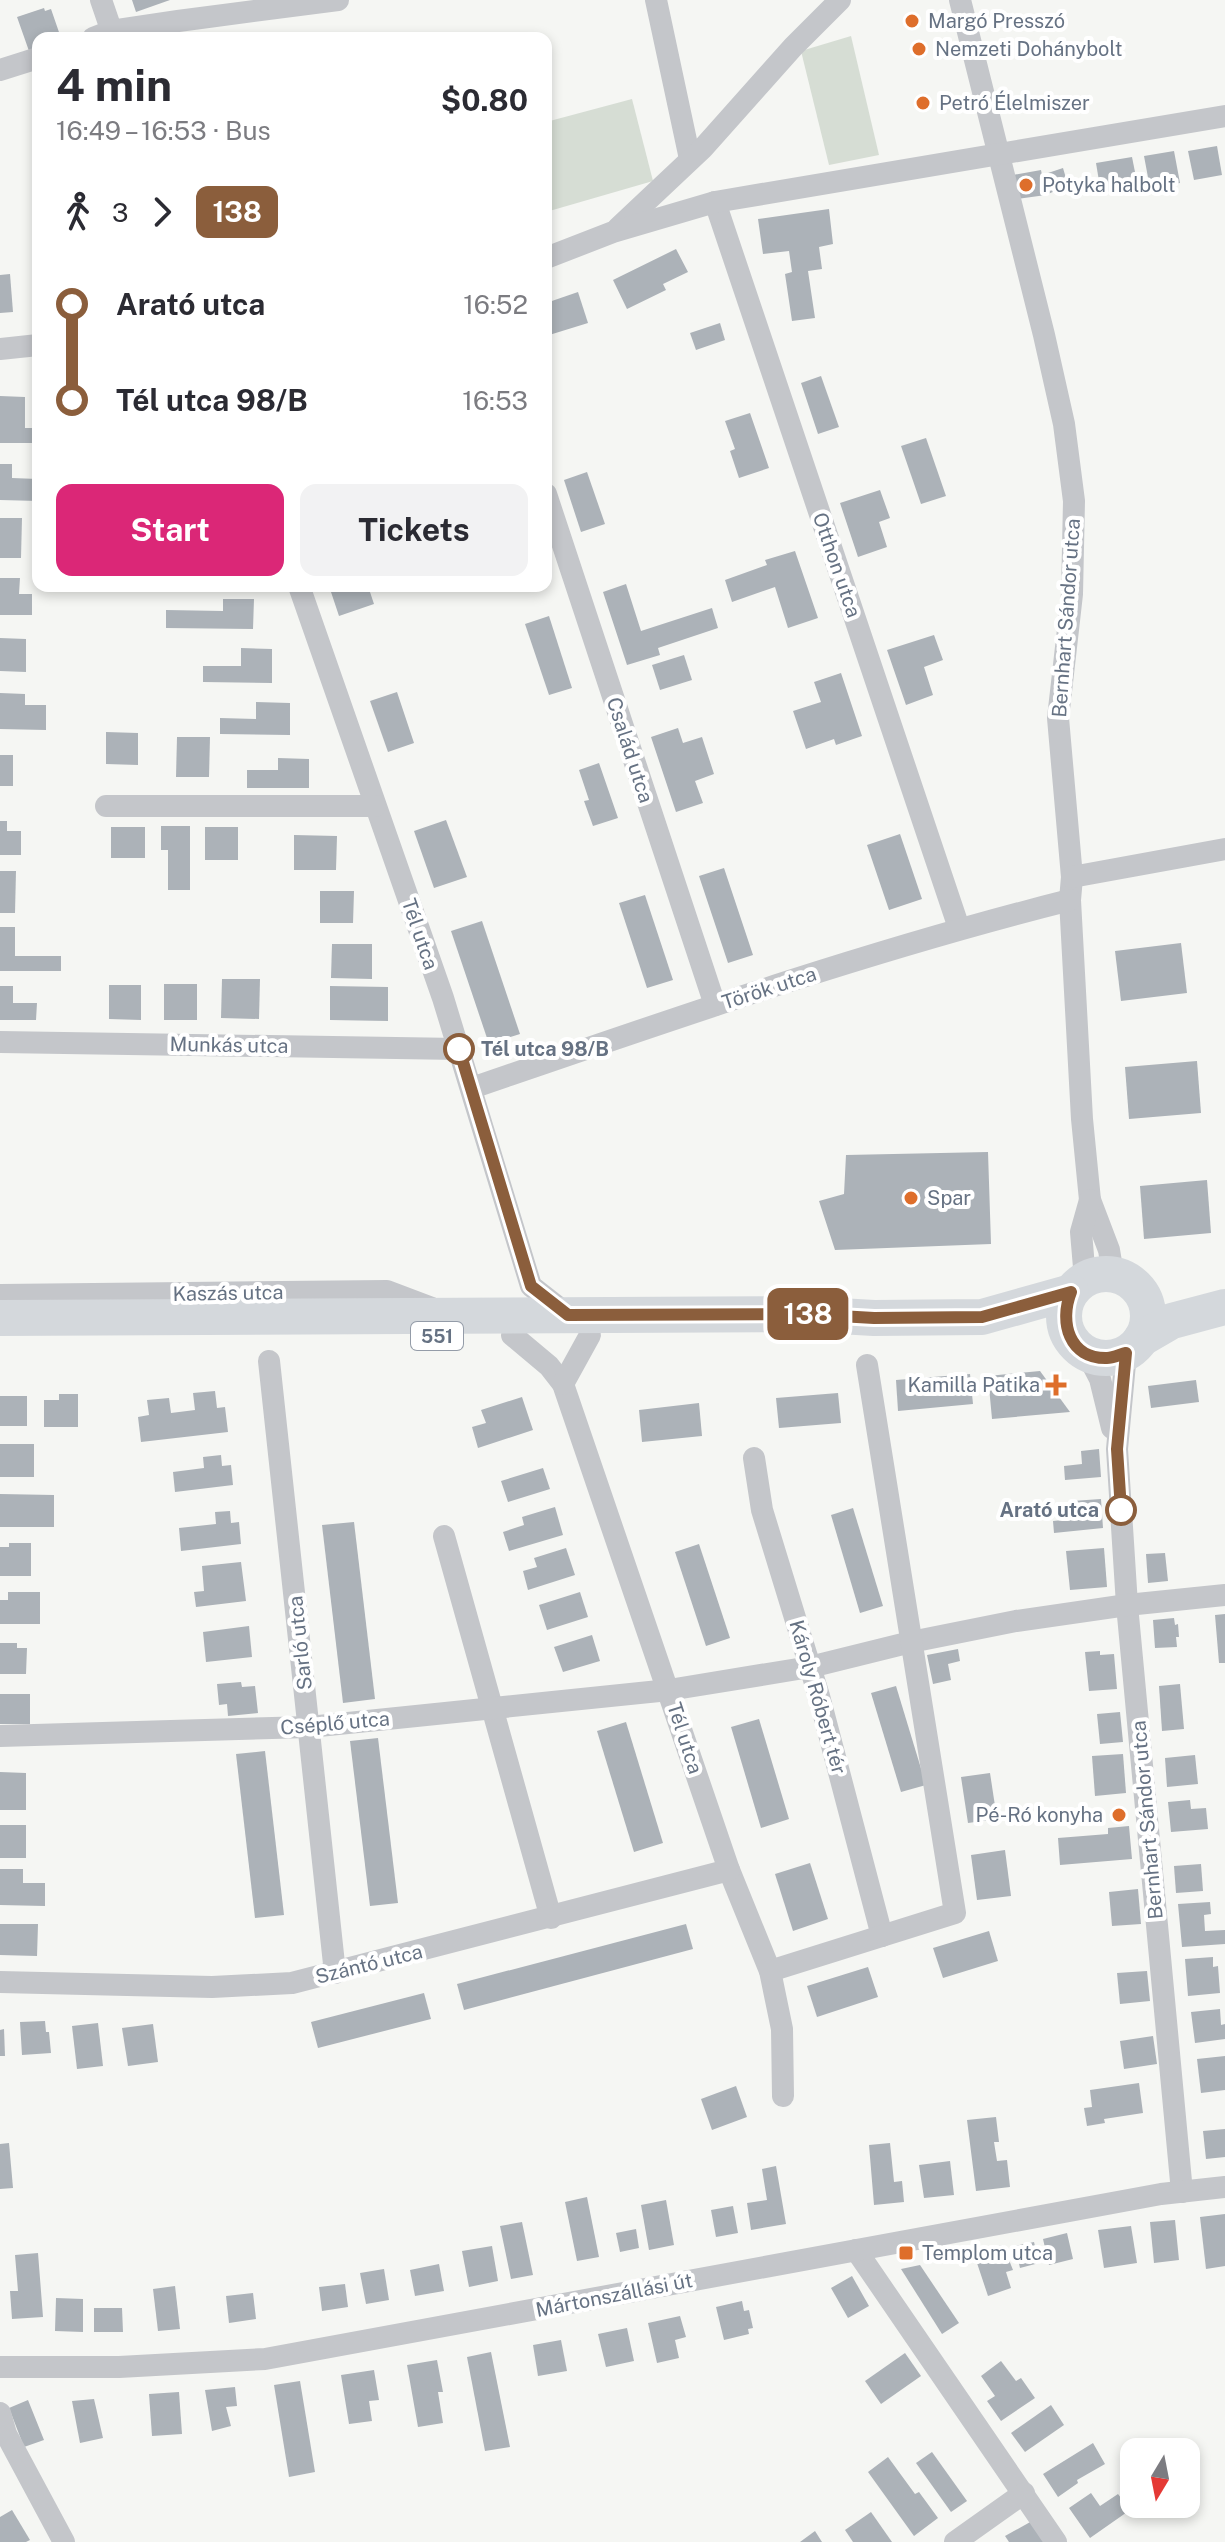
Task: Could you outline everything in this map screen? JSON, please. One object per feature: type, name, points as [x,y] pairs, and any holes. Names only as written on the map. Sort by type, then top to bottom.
[{"type":"main road","name":"551","points":[[0,1332],[206,1337],[579,1325],[803,1330],[874,1318],[982,1317],[1102,1285],[1225,1300]]},
{"type":"main road","points":[[1079,1347],[1065,1325],[1064,1308],[1102,1285],[1147,1308],[1147,1325],[1134,1346]]},
{"type":"main road","name":"551","points":[[982,1317],[1107,1358],[1134,1346],[1172,1321],[1225,1307]]},
{"type":"main road","name":"551","points":[[0,1318],[452,1315],[508,1326]]},
{"type":"street","points":[[101,0],[105,32]]},
{"type":"street","points":[[132,32],[338,0]]},
{"type":"street","points":[[656,0],[690,159]]},
{"type":"street","points":[[613,232],[690,159],[840,0]]},
{"type":"street","name":"Bernhart Sándor utca","points":[[960,0],[1057,395],[1074,501],[1072,594],[1058,718],[1072,877],[1070,900],[1082,1119],[1090,1200],[1109,1250],[1102,1285]]},
{"type":"street","points":[[0,70],[32,60]]},
{"type":"street","points":[[552,256],[613,232],[715,202],[1225,116]]},
{"type":"street","name":"Otthon utca","points":[[715,202],[959,928]]},
{"type":"street","points":[[0,349],[32,346]]},
{"type":"street","name":"Család utca","points":[[552,512],[715,1005]]},
{"type":"street","name":"Tél utca","points":[[301,592],[472,1088],[531,1286]]},
{"type":"street","points":[[106,806],[375,806]]},
{"type":"street","points":[[1072,877],[1225,849]]},
{"type":"street","name":"Török utca","points":[[472,1088],[715,1005],[959,928],[1070,900]]},
{"type":"street","name":"Munkás utca","points":[[0,1042],[459,1049]]},
{"type":"street","points":[[508,1326],[531,1286],[579,1325],[563,1384]]},
{"type":"street","name":"Kaszás utca","points":[[0,1295],[387,1291],[452,1315]]},
{"type":"street","name":"Tél utca","points":[[508,1326],[563,1384],[729,1870],[770,1971],[782,2029],[783,2096]]},
{"type":"street","name":"Bernhart Sándor utca","points":[[1117,1449],[1134,1346]]},
{"type":"street","name":"Bernhart Sándor utca","points":[[1079,1347],[1100,1379],[1117,1449],[1127,1605],[1182,2192]]},
{"type":"street","name":"Sarló utca","points":[[269,1361],[335,1973]]},
{"type":"street","points":[[770,1971],[955,1913],[867,1365]]},
{"type":"street","name":"Károly Róbert tér","points":[[754,1458],[762,1510],[810,1667],[882,1936]]},
{"type":"street","points":[[444,1536],[551,1918]]},
{"type":"street","points":[[669,1690],[810,1667],[1016,1621],[1225,1595]]},
{"type":"street","name":"Cséplő utca","points":[[0,1736],[309,1727],[669,1690]]},
{"type":"street","name":"Szántó utca","points":[[0,1982],[212,1987],[292,1983],[729,1870]]},
{"type":"street","name":"Mártonszállási út","points":[[0,2367],[119,2367],[265,2359],[856,2250],[1225,2187]]},
{"type":"street","points":[[856,2250],[1056,2542]]},
{"type":"street","points":[[0,2413],[6,2434],[64,2542]]},
{"type":"street","points":[[955,2542],[1024,2493]]},
{"type":"shaded area","points":[[851,36],[879,155],[829,165],[801,51]]},
{"type":"shaded area","points":[[632,99],[653,181],[552,210],[552,120]]},
{"type":"building","points":[[132,0],[170,0],[136,12]]},
{"type":"building","points":[[44,8],[45,11],[51,9],[59,32],[32,32],[32,50],[29,51],[17,17]]},
{"type":"building","points":[[1217,146],[1222,175],[1194,180],[1188,151]]},
{"type":"building","points":[[1174,151],[1180,183],[1150,188],[1144,156]]},
{"type":"building","points":[[1132,157],[1138,187],[1101,193],[1096,163]]},
{"type":"building","points":[[1063,168],[1068,185],[1046,195],[1017,199],[1013,175],[1041,170],[1042,175]]},
{"type":"building","points":[[829,209],[833,244],[819,247],[822,269],[808,271],[815,318],[792,321],[785,274],[792,272],[789,251],[763,254],[758,219]]},
{"type":"building","points":[[676,249],[688,272],[663,284],[666,290],[627,309],[613,280]]},
{"type":"building","points":[[10,274],[13,312],[0,313],[0,275]]},
{"type":"building","points":[[578,292],[588,323],[552,334],[552,301]]},
{"type":"building","points":[[720,323],[725,340],[696,350],[690,333]]},
{"type":"building","points":[[821,376],[839,427],[818,434],[801,383]]},
{"type":"building","points":[[0,396],[25,397],[25,428],[32,428],[32,443],[0,443]]},
{"type":"building","points":[[750,413],[769,468],[739,478],[730,451],[735,449],[725,421]]},
{"type":"building","points":[[926,438],[946,496],[921,504],[901,446]]},
{"type":"building","points":[[0,464],[12,464],[12,478],[32,479],[32,501],[0,500]]},
{"type":"building","points":[[587,472],[605,524],[581,532],[564,480]]},
{"type":"building","points":[[880,490],[890,518],[879,522],[887,547],[858,557],[840,503]]},
{"type":"building","points":[[0,518],[22,518],[21,558],[0,558]]},
{"type":"building","points":[[795,551],[818,618],[788,628],[775,587],[732,602],[725,580],[767,565],[765,560]]},
{"type":"building","points":[[0,578],[20,578],[19,594],[32,594],[32,615],[0,615]]},
{"type":"building","points":[[626,584],[641,631],[712,608],[718,628],[658,648],[660,655],[627,665],[603,592]]},
{"type":"building","points":[[331,592],[370,592],[374,604],[339,616]]},
{"type":"building","points":[[223,599],[254,599],[253,629],[166,628],[166,610],[223,611]]},
{"type":"building","points":[[549,616],[572,688],[549,695],[525,624]]},
{"type":"building","points":[[934,635],[943,660],[924,667],[933,695],[906,705],[887,650]]},
{"type":"building","points":[[0,638],[26,639],[26,672],[0,671]]},
{"type":"building","points":[[241,648],[272,649],[272,683],[203,682],[203,666],[241,666]]},
{"type":"building","points":[[684,655],[692,680],[660,690],[652,665]]},
{"type":"building","points":[[841,673],[862,736],[836,745],[834,739],[806,749],[793,711],[821,702],[814,682]]},
{"type":"building","points":[[397,692],[414,743],[388,752],[370,701]]},
{"type":"building","points":[[0,693],[25,694],[25,705],[46,705],[46,730],[0,729]]},
{"type":"building","points":[[256,702],[290,703],[290,735],[220,734],[220,718],[256,719]]},
{"type":"building","points":[[678,728],[683,743],[702,737],[714,774],[695,781],[703,803],[676,812],[651,737]]},
{"type":"building","points":[[106,732],[138,733],[138,765],[106,764]]},
{"type":"building","points":[[177,737],[210,737],[209,777],[176,777]]},
{"type":"building","points":[[0,755],[13,755],[13,786],[0,786]]},
{"type":"building","points":[[278,758],[309,759],[309,788],[247,788],[247,770],[278,770]]},
{"type":"building","points":[[599,763],[618,818],[593,826],[584,801],[589,800],[579,770]]},
{"type":"building","points":[[446,820],[467,877],[434,888],[414,831]]},
{"type":"building","points":[[0,821],[7,821],[7,831],[21,831],[21,855],[0,855]]},
{"type":"building","points":[[161,826],[190,826],[190,890],[168,890],[168,850],[161,850]]},
{"type":"building","points":[[111,827],[145,827],[145,858],[111,858]]},
{"type":"building","points":[[205,827],[238,827],[238,860],[205,860]]},
{"type":"building","points":[[900,834],[922,899],[889,910],[867,845]]},
{"type":"building","points":[[294,835],[337,836],[336,870],[294,870]]},
{"type":"building","points":[[724,868],[753,955],[728,963],[699,876]]},
{"type":"building","points":[[0,871],[16,871],[15,913],[0,913]]},
{"type":"building","points":[[320,891],[354,891],[353,923],[320,923]]},
{"type":"building","points":[[645,895],[673,980],[647,988],[619,903]]},
{"type":"building","points":[[482,921],[520,1034],[489,1044],[451,931]]},
{"type":"building","points":[[0,927],[15,927],[15,956],[61,956],[61,971],[0,971]]},
{"type":"building","points":[[1181,943],[1187,993],[1121,1001],[1115,951]]},
{"type":"building","points":[[332,944],[372,944],[372,979],[331,978]]},
{"type":"building","points":[[222,979],[260,979],[259,1019],[221,1018]]},
{"type":"building","points":[[164,984],[197,984],[197,1020],[164,1020]]},
{"type":"building","points":[[109,985],[141,985],[141,1020],[109,1019]]},
{"type":"building","points":[[0,986],[13,986],[13,1003],[37,1003],[36,1020],[0,1020]]},
{"type":"building","points":[[330,986],[388,987],[388,1021],[330,1020]]},
{"type":"building","points":[[1197,1061],[1201,1113],[1129,1119],[1125,1067]]},
{"type":"building","name":"Spar","points":[[988,1152],[991,1244],[835,1250],[819,1201],[844,1194],[846,1155]]},
{"type":"building","points":[[1207,1180],[1211,1233],[1144,1239],[1140,1186]]},
{"type":"building","points":[[1040,1371],[1070,1412],[992,1419],[988,1376]]},
{"type":"building","points":[[970,1374],[973,1404],[898,1411],[896,1380]]},
{"type":"building","points":[[1196,1380],[1199,1402],[1151,1408],[1148,1386]]},
{"type":"building","points":[[215,1391],[217,1408],[225,1407],[228,1432],[141,1442],[138,1417],[149,1415],[147,1400],[169,1398],[171,1413],[195,1410],[193,1393]]},
{"type":"building","points":[[838,1393],[841,1423],[779,1428],[776,1398]]},
{"type":"building","points":[[59,1394],[78,1394],[78,1427],[44,1427],[44,1400],[59,1400]]},
{"type":"building","points":[[0,1396],[27,1396],[27,1426],[0,1426]]},
{"type":"building","points":[[522,1397],[533,1430],[478,1448],[472,1427],[486,1423],[481,1410]]},
{"type":"building","points":[[699,1403],[702,1436],[642,1442],[639,1410]]},
{"type":"building","points":[[0,1444],[34,1444],[34,1477],[0,1477]]},
{"type":"building","points":[[1099,1449],[1101,1477],[1065,1480],[1064,1466],[1082,1464],[1081,1451]]},
{"type":"building","points":[[221,1455],[222,1466],[231,1465],[233,1485],[175,1492],[173,1472],[204,1468],[203,1457]]},
{"type":"building","points":[[543,1468],[550,1489],[508,1502],[501,1481]]},
{"type":"building","points":[[0,1494],[54,1495],[54,1527],[0,1527]]},
{"type":"building","points":[[1101,1499],[1103,1528],[1054,1533],[1053,1521],[1073,1519],[1072,1501]]},
{"type":"building","points":[[555,1507],[563,1535],[509,1551],[503,1532],[524,1525],[522,1517]]},
{"type":"building","points":[[853,1508],[883,1606],[860,1613],[831,1515]]},
{"type":"building","points":[[230,1511],[231,1523],[239,1522],[241,1544],[181,1551],[179,1528],[216,1524],[215,1512]]},
{"type":"building","points":[[354,1522],[375,1699],[343,1703],[322,1525]]},
{"type":"building","points":[[9,1543],[31,1543],[31,1576],[0,1576],[0,1547],[9,1547]]},
{"type":"building","points":[[699,1544],[730,1638],[706,1646],[675,1552]]},
{"type":"building","points":[[566,1548],[575,1575],[528,1590],[523,1571],[537,1567],[534,1558]]},
{"type":"building","points":[[1104,1548],[1107,1587],[1070,1590],[1066,1551]]},
{"type":"building","points":[[1165,1553],[1168,1581],[1148,1583],[1146,1554]]},
{"type":"building","points":[[241,1562],[246,1601],[196,1607],[194,1592],[204,1591],[202,1566]]},
{"type":"building","points":[[8,1592],[40,1592],[40,1624],[0,1624],[0,1600],[8,1600]]},
{"type":"building","points":[[580,1592],[588,1617],[547,1630],[539,1605]]},
{"type":"building","points":[[1225,1614],[1225,1663],[1219,1663],[1215,1615]]},
{"type":"building","points":[[1174,1618],[1175,1625],[1178,1624],[1177,1647],[1155,1648],[1153,1620]]},
{"type":"building","points":[[249,1626],[252,1657],[206,1662],[203,1632]]},
{"type":"building","points":[[592,1635],[600,1661],[563,1672],[554,1647]]},
{"type":"building","points":[[0,1643],[17,1643],[17,1648],[27,1648],[26,1674],[0,1674]]},
{"type":"building","points":[[958,1649],[960,1661],[948,1664],[951,1680],[933,1684],[927,1655]]},
{"type":"building","points":[[1100,1651],[1100,1655],[1114,1654],[1117,1689],[1089,1691],[1085,1652]]},
{"type":"building","points":[[241,1682],[242,1687],[255,1686],[258,1713],[228,1716],[227,1704],[219,1705],[217,1684]]},
{"type":"building","points":[[1180,1684],[1184,1729],[1162,1731],[1159,1686]]},
{"type":"building","points":[[896,1686],[926,1785],[901,1792],[871,1693]]},
{"type":"building","points":[[0,1694],[30,1694],[30,1724],[0,1724]]},
{"type":"building","points":[[1120,1712],[1123,1742],[1100,1744],[1097,1714]]},
{"type":"building","points":[[759,1719],[789,1819],[761,1828],[731,1727]]},
{"type":"building","points":[[626,1722],[663,1843],[634,1852],[597,1731]]},
{"type":"building","points":[[378,1738],[398,1903],[370,1906],[350,1741]]},
{"type":"building","points":[[265,1751],[284,1915],[255,1918],[236,1754]]},
{"type":"building","points":[[1123,1754],[1126,1793],[1095,1796],[1092,1756]]},
{"type":"building","points":[[1195,1755],[1198,1784],[1167,1787],[1165,1758]]},
{"type":"building","points":[[0,1772],[26,1773],[26,1810],[0,1810]]},
{"type":"building","points":[[990,1773],[997,1819],[968,1823],[961,1777]]},
{"type":"building","points":[[1190,1800],[1191,1809],[1206,1808],[1208,1829],[1171,1832],[1168,1802]]},
{"type":"building","points":[[0,1825],[26,1825],[26,1858],[0,1858]]},
{"type":"building","points":[[1129,1826],[1132,1859],[1060,1865],[1058,1838],[1108,1834],[1108,1828]]},
{"type":"building","points":[[1005,1850],[1011,1896],[977,1900],[971,1855]]},
{"type":"building","points":[[810,1863],[828,1919],[793,1931],[775,1874]]},
{"type":"building","points":[[1201,1864],[1203,1891],[1176,1893],[1174,1866]]},
{"type":"building","points":[[0,1869],[23,1869],[23,1883],[45,1883],[45,1906],[0,1905]]},
{"type":"building","points":[[1138,1889],[1141,1924],[1112,1926],[1109,1892]]},
{"type":"building","points":[[1210,1902],[1211,1914],[1204,1915],[1205,1931],[1225,1930],[1225,1944],[1182,1947],[1178,1904]]},
{"type":"building","points":[[0,1924],[38,1924],[37,1956],[0,1955]]},
{"type":"building","points":[[686,1924],[693,1949],[464,2010],[457,1984]]},
{"type":"building","points":[[989,1931],[998,1961],[943,1978],[933,1948]]},
{"type":"building","points":[[1213,1957],[1213,1967],[1218,1966],[1220,1993],[1188,1996],[1185,1959]]},
{"type":"building","points":[[868,1967],[878,1997],[817,2017],[807,1986]]},
{"type":"building","points":[[1147,1971],[1150,2001],[1120,2004],[1117,1973]]},
{"type":"building","points":[[424,1993],[431,2019],[318,2048],[311,2022]]},
{"type":"building","points":[[1220,2009],[1221,2025],[1225,2024],[1225,2039],[1195,2043],[1191,2012]]},
{"type":"building","points":[[45,2021],[51,2053],[22,2055],[20,2022]]},
{"type":"building","points":[[98,2023],[103,2066],[77,2069],[72,2026]]},
{"type":"building","points":[[153,2024],[158,2062],[128,2066],[122,2028]]},
{"type":"building","points":[[4,2029],[5,2056],[0,2056],[0,2030]]},
{"type":"building","points":[[1153,2036],[1157,2064],[1124,2069],[1120,2041]]},
{"type":"building","points":[[1225,2056],[1225,2090],[1201,2093],[1197,2059]]},
{"type":"building","points":[[1139,2083],[1143,2113],[1104,2119],[1105,2123],[1087,2126],[1084,2108],[1092,2107],[1090,2090]]},
{"type":"building","points":[[736,2086],[747,2117],[712,2130],[701,2099]]},
{"type":"building","points":[[996,2117],[999,2142],[994,2142],[997,2161],[1007,2160],[1010,2187],[976,2191],[967,2120]]},
{"type":"building","points":[[1225,2129],[1225,2157],[1206,2159],[1203,2131]]},
{"type":"building","points":[[9,2143],[13,2188],[0,2189],[0,2144]]},
{"type":"building","points":[[890,2143],[894,2182],[902,2181],[904,2202],[874,2205],[869,2145]]},
{"type":"building","points":[[950,2161],[954,2195],[924,2198],[919,2165]]},
{"type":"building","points":[[776,2166],[786,2224],[751,2230],[747,2203],[767,2200],[762,2169]]},
{"type":"building","points":[[587,2197],[599,2257],[577,2261],[565,2202]]},
{"type":"building","points":[[666,2200],[674,2245],[649,2250],[641,2205]]},
{"type":"building","points":[[733,2206],[738,2233],[716,2237],[711,2210]]},
{"type":"building","points":[[1225,2214],[1225,2266],[1206,2269],[1200,2217]]},
{"type":"building","points":[[1175,2220],[1179,2260],[1154,2263],[1150,2222]]},
{"type":"building","points":[[522,2222],[533,2275],[511,2279],[500,2226]]},
{"type":"building","points":[[1131,2226],[1137,2263],[1104,2268],[1098,2230]]},
{"type":"building","points":[[636,2229],[639,2248],[620,2252],[616,2233]]},
{"type":"building","points":[[1067,2233],[1073,2259],[1049,2265],[1043,2239]]},
{"type":"building","points":[[1034,2242],[1039,2263],[1020,2268],[1015,2246]]},
{"type":"building","points":[[1003,2245],[1013,2270],[1006,2272],[1011,2288],[988,2296],[973,2251]]},
{"type":"building","points":[[492,2246],[498,2281],[469,2287],[462,2251]]},
{"type":"building","points":[[38,2253],[43,2317],[12,2319],[10,2291],[18,2291],[15,2255]]},
{"type":"building","points":[[439,2264],[444,2291],[415,2296],[410,2270]]},
{"type":"building","points":[[920,2265],[959,2323],[942,2334],[901,2269]]},
{"type":"building","points":[[384,2269],[389,2300],[366,2304],[360,2273]]},
{"type":"building","points":[[852,2276],[869,2306],[848,2318],[831,2288]]},
{"type":"building","points":[[345,2284],[348,2307],[322,2311],[319,2287]]},
{"type":"building","points":[[175,2286],[180,2329],[158,2331],[153,2289]]},
{"type":"building","points":[[253,2293],[256,2319],[229,2323],[226,2296]]},
{"type":"building","points":[[56,2298],[83,2299],[83,2332],[55,2331]]},
{"type":"building","points":[[742,2301],[744,2311],[749,2310],[753,2328],[748,2329],[749,2334],[724,2340],[716,2307]]},
{"type":"building","points":[[94,2308],[122,2308],[123,2332],[94,2332]]},
{"type":"building","points":[[680,2316],[686,2337],[675,2340],[679,2358],[657,2363],[648,2323]]},
{"type":"building","points":[[627,2328],[634,2361],[606,2367],[598,2334]]},
{"type":"building","points":[[561,2340],[567,2371],[538,2376],[533,2345]]},
{"type":"building","points":[[491,2352],[510,2447],[485,2451],[467,2357]]},
{"type":"building","points":[[905,2353],[921,2376],[881,2404],[865,2381]]},
{"type":"building","points":[[437,2360],[443,2392],[438,2392],[443,2423],[418,2427],[407,2365]]},
{"type":"building","points":[[1001,2361],[1016,2381],[1021,2378],[1035,2398],[1001,2421],[987,2401],[995,2396],[981,2376]]},
{"type":"building","points":[[374,2370],[379,2400],[369,2401],[372,2421],[349,2424],[341,2375]]},
{"type":"building","points":[[300,2381],[315,2472],[289,2477],[274,2385]]},
{"type":"building","points":[[235,2387],[237,2406],[226,2407],[231,2426],[212,2431],[205,2390]]},
{"type":"building","points":[[179,2392],[182,2434],[152,2436],[149,2394]]},
{"type":"building","points":[[94,2399],[103,2438],[80,2443],[72,2401]]},
{"type":"building","points":[[28,2400],[44,2440],[24,2447],[9,2408]]},
{"type":"building","points":[[1051,2405],[1064,2425],[1025,2452],[1011,2433]]},
{"type":"building","points":[[1093,2443],[1105,2464],[1077,2480],[1078,2483],[1058,2497],[1043,2474]]},
{"type":"building","points":[[932,2452],[967,2501],[951,2512],[916,2463]]},
{"type":"building","points":[[888,2457],[915,2494],[919,2492],[938,2518],[914,2536],[868,2472]]},
{"type":"building","points":[[1091,2493],[1100,2506],[1118,2494],[1120,2497],[1120,2517],[1090,2538],[1069,2508]]},
{"type":"building","points":[[12,2510],[30,2540],[0,2542],[0,2517]]},
{"type":"building","points":[[871,2512],[892,2542],[853,2542],[845,2530]]},
{"type":"building","points":[[1032,2521],[1045,2542],[1009,2542],[1005,2536]]},
{"type":"building","points":[[815,2531],[822,2542],[800,2542]]},
{"type":"bus line","name":"138","points":[[459,1049],[531,1286],[568,1315],[982,1317],[1071,1292],[1064,1308],[1065,1325],[1071,1340],[1087,1354],[1107,1358],[1126,1353],[1117,1449],[1121,1510]]},
{"type":"place","name":"Margó Presszó","points":[[912,21]]},
{"type":"place","name":"Nemzeti Dohánybolt","points":[[919,49]]},
{"type":"place","name":"Petró Élelmiszer","points":[[923,103]]},
{"type":"place","name":"Potyka halbolt","points":[[1026,185]]},
{"type":"place","name":"Tél utca 98/B","points":[[459,1049]]},
{"type":"place","name":"Spar","points":[[911,1198]]},
{"type":"place","name":"Kamilla Patika","points":[[1056,1385]]},
{"type":"place","name":"Arató utca","points":[[1121,1510]]},
{"type":"place","name":"Pé-Ró konyha","points":[[1119,1815]]},
{"type":"place","name":"Templom utca","points":[[906,2253]]}]
